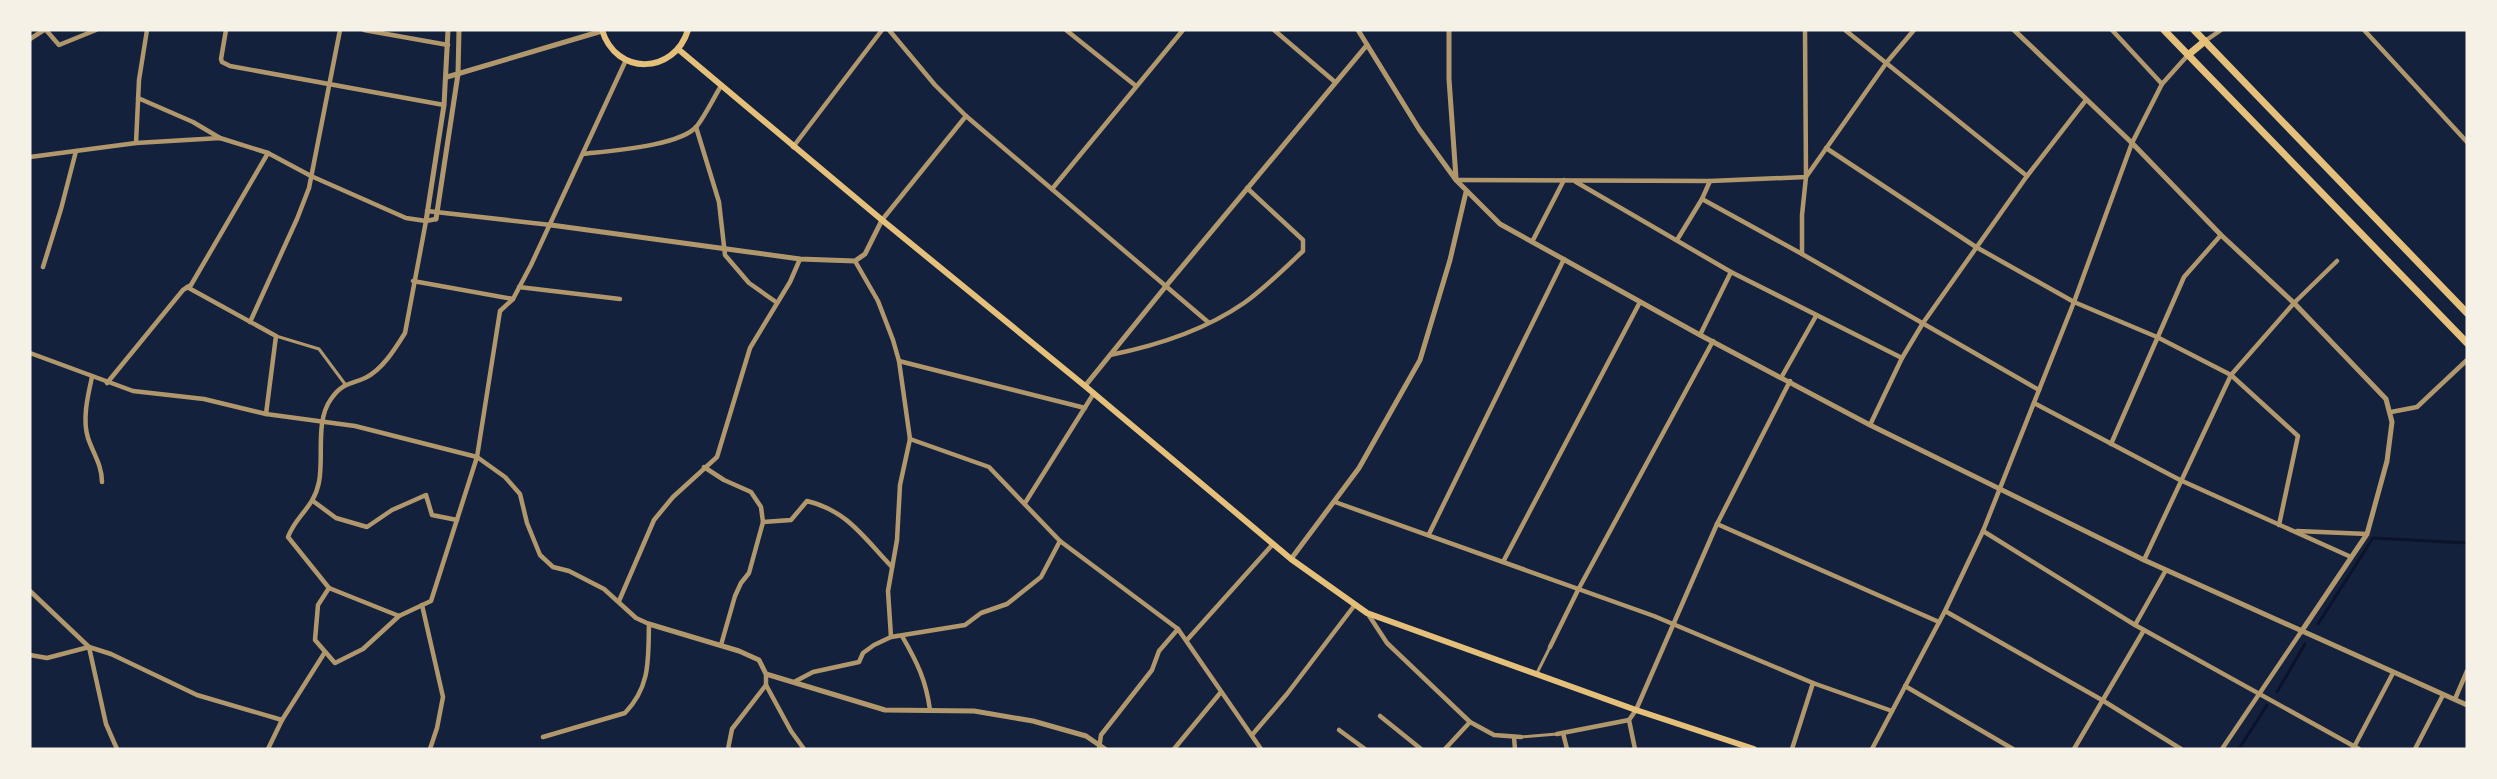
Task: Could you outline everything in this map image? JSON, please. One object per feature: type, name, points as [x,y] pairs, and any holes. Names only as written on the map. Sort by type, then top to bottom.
[{"type":"main road","points":[[602,31],[611,48],[626,60],[648,64],[670,57],[678,49],[688,30]]},
{"type":"main road","points":[[2164,30],[2467,343]]},
{"type":"main road","points":[[2194,30],[2467,313]]},
{"type":"main road","points":[[2188,55],[2205,41]]},
{"type":"main road","points":[[678,49],[1291,559],[1354,606],[1367,613],[1636,710],[1754,749]]},
{"type":"street","points":[[30,39],[45,30],[59,45],[96,30]]},
{"type":"street","points":[[136,143],[138,98],[147,30]]},
{"type":"street","points":[[226,30],[220,54],[222,62],[230,66],[444,105]]},
{"type":"street","points":[[250,322],[309,188],[340,30]]},
{"type":"street","points":[[364,30],[448,45]]},
{"type":"street","points":[[399,616],[329,588],[288,537],[301,515],[313,501],[319,482],[323,423],[329,401],[345,384],[366,377],[395,349],[405,333],[413,281],[426,222],[444,105],[448,30]]},
{"type":"street","points":[[437,216],[458,74],[459,30]]},
{"type":"street","points":[[793,147],[882,30]]},
{"type":"street","points":[[890,30],[935,85],[966,116],[1208,322]]},
{"type":"street","points":[[1066,30],[1136,86]]},
{"type":"street","points":[[1052,189],[1182,30]]},
{"type":"street","points":[[1274,30],[1335,82]]},
{"type":"street","points":[[1358,30],[1419,129],[1456,180],[1500,224],[1700,335],[1870,425],[2144,560],[2467,705]]},
{"type":"street","points":[[1449,30],[1449,79],[1456,180]]},
{"type":"street","points":[[1802,254],[1802,215],[1806,177],[1805,30]]},
{"type":"street","points":[[1845,30],[2027,176]]},
{"type":"street","points":[[1806,177],[1887,62],[1914,30]]},
{"type":"street","points":[[2014,30],[2132,143],[2221,235],[2294,303],[2386,399],[2391,412],[2387,461],[2367,534],[2222,749]]},
{"type":"street","points":[[2112,30],[2162,84]]},
{"type":"street","points":[[2205,41],[2221,30]]},
{"type":"street","points":[[2364,30],[2467,142]]},
{"type":"street","points":[[447,77],[602,31]]},
{"type":"street","points":[[1085,386],[1367,45]]},
{"type":"street","points":[[1872,749],[1945,611],[1983,531],[2074,302],[2132,143],[2162,84],[2188,55]]},
{"type":"street","points":[[329,588],[318,605],[315,640],[335,663],[363,649],[399,616],[431,601],[477,457],[500,311],[513,299],[550,225],[626,60]]},
{"type":"street","points":[[583,154],[638,147],[685,136],[696,127],[721,86]]},
{"type":"street","points":[[138,98],[193,122],[220,138],[268,153],[311,176],[406,219],[426,222],[437,216]]},
{"type":"street","points":[[1870,425],[1902,358],[1923,322],[2027,176],[2086,100]]},
{"type":"street","points":[[427,211],[437,216],[550,225],[800,259],[855,261],[865,255],[882,220],[966,116]]},
{"type":"street","points":[[696,127],[719,202],[725,255],[749,283],[776,302]]},
{"type":"street","points":[[30,157],[136,143],[220,138]]},
{"type":"street","points":[[1826,148],[1976,247],[2074,302],[2157,337],[2231,375],[2298,436],[2279,525]]},
{"type":"street","points":[[43,267],[62,209],[76,151]]},
{"type":"street","points":[[107,382],[154,324],[191,285],[268,153]]},
{"type":"street","points":[[1456,180],[1710,181],[1806,177]]},
{"type":"street","points":[[1532,242],[1564,180]]},
{"type":"street","points":[[1573,180],[1731,272],[1902,358]]},
{"type":"street","points":[[1677,240],[1702,199],[1710,181]]},
{"type":"street","points":[[1110,355],[1138,349],[1208,322],[1243,303],[1303,251],[1303,240],[1247,188]]},
{"type":"street","points":[[1291,559],[1359,468],[1420,360],[1450,260],[1466,192]]},
{"type":"street","points":[[1702,199],[1923,322],[2039,390]]},
{"type":"street","points":[[2111,444],[2184,277],[2221,235]]},
{"type":"street","points":[[619,601],[654,520],[673,496],[717,457],[750,348],[800,259]]},
{"type":"street","points":[[1429,534],[1564,259]]},
{"type":"street","points":[[855,261],[878,301],[899,360],[910,439],[900,485],[897,540],[888,591],[891,637]]},
{"type":"street","points":[[2144,560],[2231,375],[2294,303],[2337,261]]},
{"type":"street","points":[[1700,335],[1731,272]]},
{"type":"street","points":[[413,281],[513,299]]},
{"type":"street","points":[[187,287],[276,336],[319,349],[345,384]]},
{"type":"street","points":[[519,287],[620,299]]},
{"type":"street","points":[[1503,561],[1640,302]]},
{"type":"street","points":[[1782,378],[1816,316]]},
{"type":"street","points":[[266,414],[276,336]]},
{"type":"street","points":[[1536,674],[1578,590],[1713,341]]},
{"type":"street","points":[[30,353],[133,392],[204,399],[266,414],[355,426],[477,457],[505,477],[520,494],[527,523],[540,555],[553,567],[569,571],[604,589],[636,618],[721,645],[759,660],[766,674],[766,685],[791,731],[804,749]]},
{"type":"street","points":[[899,360],[1085,408]]},
{"type":"street","points":[[2391,412],[2417,407],[2467,360]]},
{"type":"street","points":[[92,377],[86,424],[87,436],[102,468],[102,482]]},
{"type":"street","points":[[1367,613],[1387,644],[1470,722],[1494,735],[1521,737],[1560,733],[1629,720],[1636,710],[1717,524],[1790,381]]},
{"type":"street","points":[[1025,503],[1094,393]]},
{"type":"street","points":[[2034,403],[2180,480],[2351,558]]},
{"type":"street","points":[[910,439],[989,467],[1060,541],[1178,629],[1261,749]]},
{"type":"street","points":[[704,468],[751,492],[760,507],[762,522],[750,573],[741,583],[735,596],[721,645]]},
{"type":"street","points":[[313,501],[336,518],[367,527],[392,510],[426,495],[432,515],[458,520]]},
{"type":"street","points":[[762,522],[791,520],[807,501],[823,504],[851,522],[892,567]]},
{"type":"street","points":[[1335,502],[1429,534],[1672,624],[1813,683],[1892,711]]},
{"type":"street","points":[[1717,524],[1939,622]]},
{"type":"street","points":[[2292,530],[2367,534]]},
{"type":"street","points":[[1983,531],[2135,625],[2356,748],[2393,673]]},
{"type":"street","points":[[794,682],[813,672],[859,662],[863,652],[891,637],[965,625],[981,613],[1007,604],[1041,577],[1060,541]]},
{"type":"street","points":[[1187,640],[1273,544]]},
{"type":"street","points":[[2135,625],[2166,570]]},
{"type":"street","points":[[30,591],[89,647],[111,654],[197,695],[282,720]]},
{"type":"street","points":[[422,605],[443,697],[430,749]]},
{"type":"street","points":[[1252,735],[1287,694],[1354,606]]},
{"type":"street","points":[[1945,611],[2102,700],[2181,749]]},
{"type":"street","points":[[543,737],[625,713],[630,708],[643,686],[649,669],[650,624]]},
{"type":"street","points":[[1101,748],[1101,735],[1152,670],[1159,651],[1178,629]]},
{"type":"street","points":[[2074,749],[2144,630]]},
{"type":"street","points":[[902,636],[926,684],[930,710]]},
{"type":"street","points":[[30,655],[47,658],[89,647]]},
{"type":"street","points":[[89,647],[106,724],[117,749]]},
{"type":"street","points":[[270,748],[282,720],[326,652]]},
{"type":"street","points":[[2455,699],[2467,671]]},
{"type":"street","points":[[766,674],[885,710],[974,711],[1033,721],[1086,736],[1101,748]]},
{"type":"street","points":[[1792,749],[1813,683]]},
{"type":"street","points":[[728,749],[732,729],[766,685]]},
{"type":"street","points":[[1905,686],[2013,749]]},
{"type":"street","points":[[1174,749],[1221,692]]},
{"type":"street","points":[[2415,749],[2443,694]]},
{"type":"street","points":[[1380,716],[1421,749]]},
{"type":"street","points":[[1629,720],[1635,749]]},
{"type":"street","points":[[1445,749],[1470,722]]},
{"type":"street","points":[[1339,730],[1365,749]]},
{"type":"street","points":[[1560,733],[1567,749]]},
{"type":"street","points":[[1514,737],[1515,749]]},
{"type":"waterway","points":[[2318,624],[2373,538],[2467,543]]},
{"type":"waterway","points":[[2277,692],[2305,644]]},
{"type":"waterway","points":[[2239,749],[2267,705]]}]
